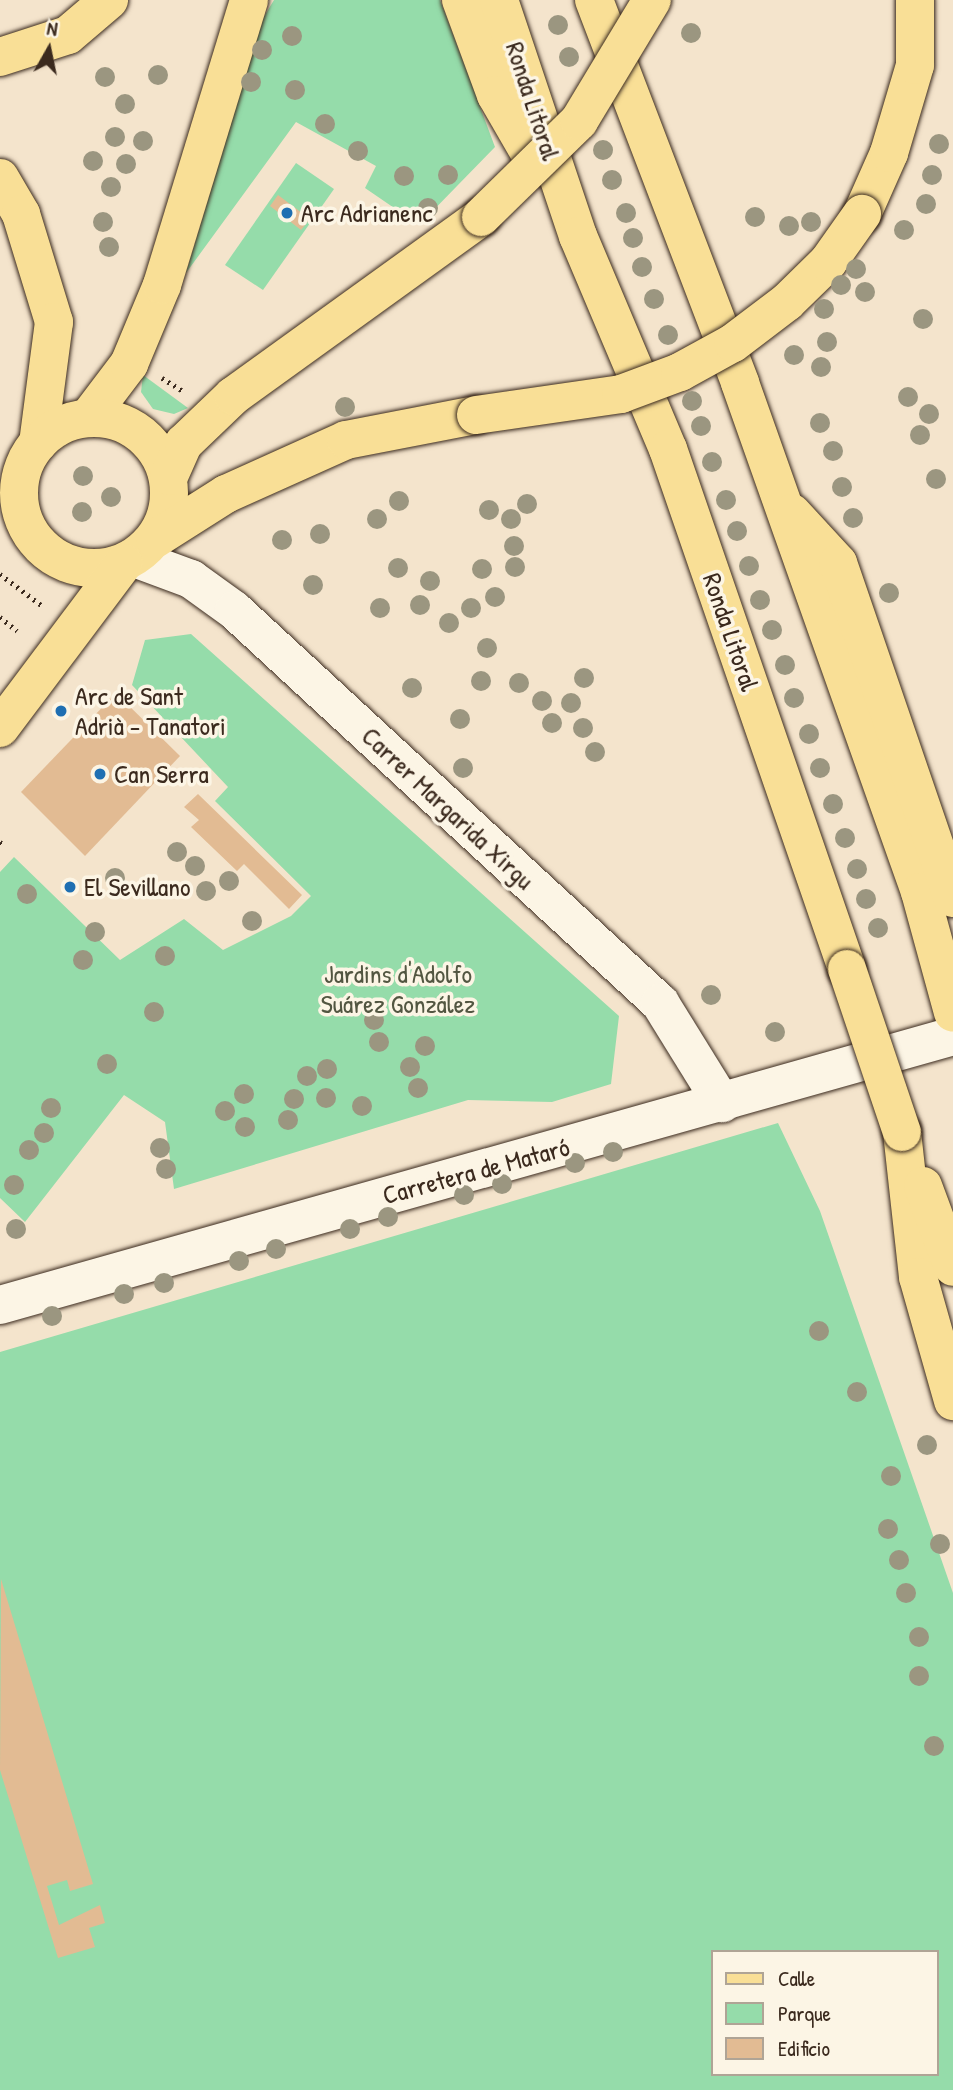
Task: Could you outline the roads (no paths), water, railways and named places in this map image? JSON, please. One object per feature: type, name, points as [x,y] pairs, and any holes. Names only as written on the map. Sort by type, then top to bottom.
[{"type":"main road","points":[[0,57],[68,35],[109,0]]},
{"type":"main road","points":[[20,471],[88,418],[129,364],[162,285],[249,0]]},
{"type":"main road","points":[[461,0],[496,95],[578,236]]},
{"type":"main road","name":"Ronda Litoral","points":[[499,0],[578,236],[668,449],[902,1132],[953,1267]]},
{"type":"main road","points":[[594,0],[781,501],[937,895],[953,1013]]},
{"type":"main road","points":[[169,477],[184,443],[233,396],[481,217],[579,121],[634,39],[652,0]]},
{"type":"main road","points":[[0,178],[21,214],[54,321],[20,471],[19,497],[36,541],[76,567],[138,553],[226,494],[346,440],[476,415],[621,394],[680,372],[733,343],[787,302],[828,262],[862,214],[889,153],[915,65],[915,0]]},
{"type":"main road","points":[[0,728],[138,553],[169,509],[169,477],[158,452],[139,432],[115,420],[88,418]]},
{"type":"main road","points":[[902,1132],[918,1277],[952,1397]]},
{"type":"street","name":"Carrer Margarida Xirgu","points":[[138,553],[191,579],[234,610],[650,993],[722,1103]]},
{"type":"street","name":"Carretera de Mataró","points":[[4,1295],[722,1103],[953,1036]]},
{"type":"place","name":"Arc Adrianenc","points":[[287,213]]},
{"type":"place","name":"Arc de Sant Adrià - Tanatori","points":[[61,711]]},
{"type":"place","name":"Can Serra","points":[[100,774]]},
{"type":"place","name":"El Sevillano","points":[[70,887]]},
{"type":"park label","name":"Jardins d'Adolfo Suárez González","points":[[398,989]]}]
